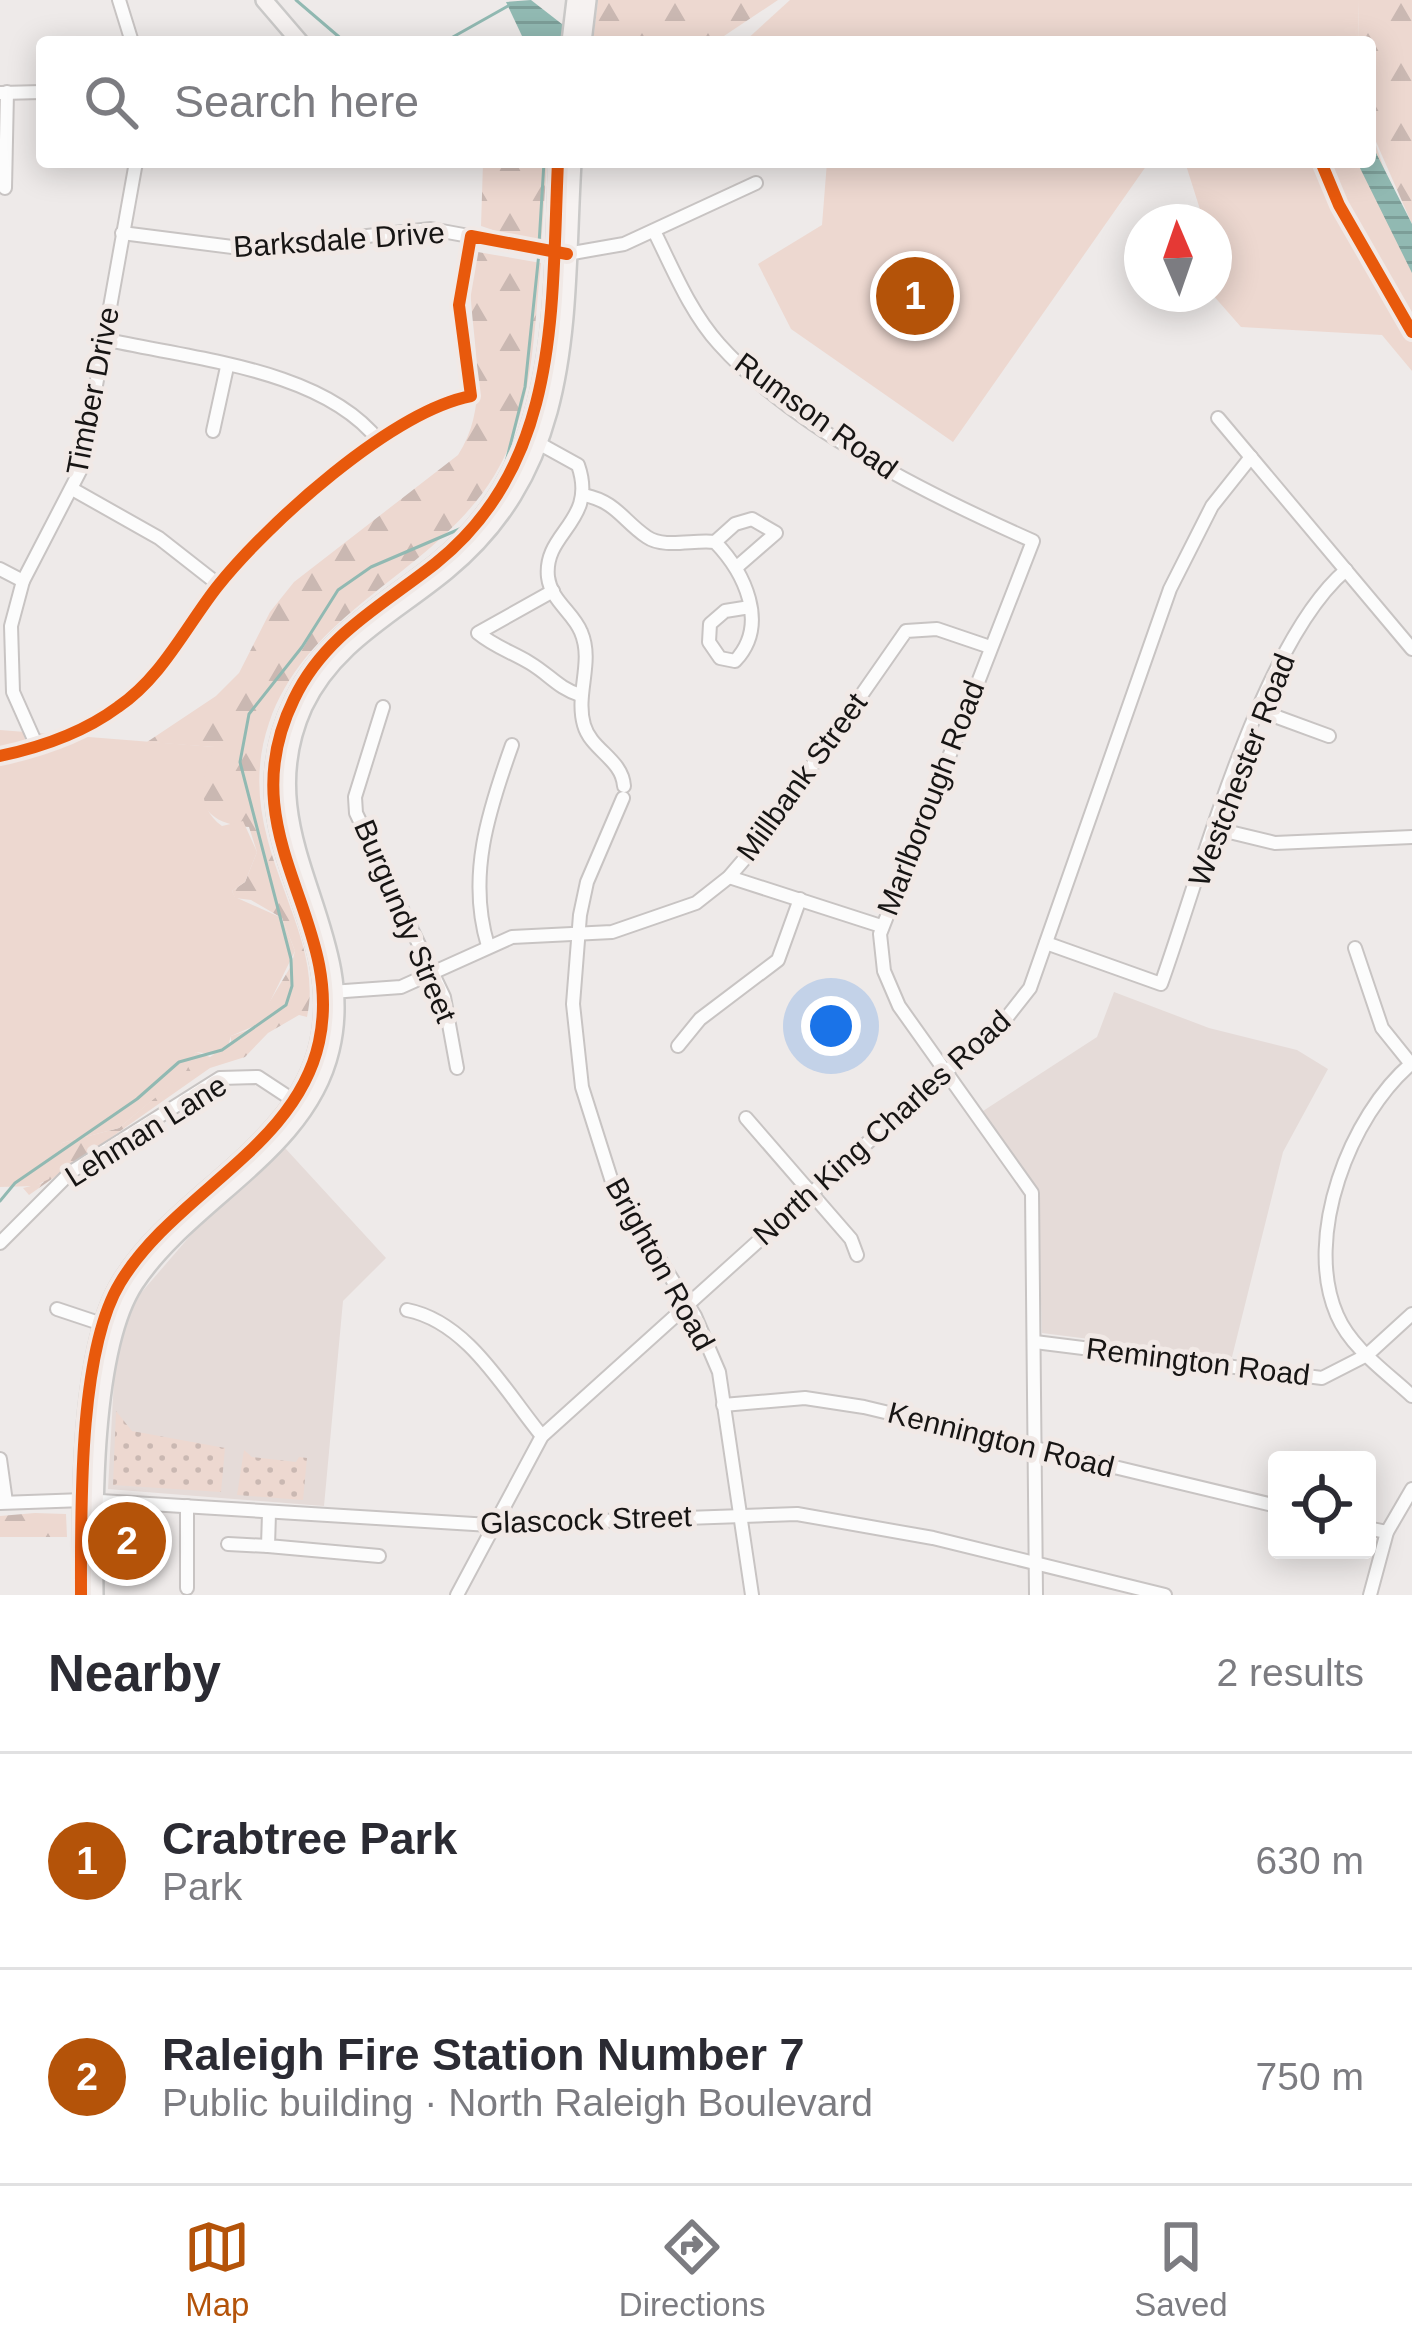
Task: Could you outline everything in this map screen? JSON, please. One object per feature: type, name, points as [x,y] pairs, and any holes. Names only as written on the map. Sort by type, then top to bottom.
[{"type":"main road","points":[[264,0],[295,36]]},
{"type":"main road","points":[[578,10],[588,0]]},
{"type":"main road","points":[[81,1595],[108,1326],[152,1261],[299,1104],[329,1059],[325,935],[290,835],[287,770],[296,730],[315,688],[340,654],[477,543],[508,503],[561,370],[558,168]]},
{"type":"main road","points":[[560,254],[571,168]]},
{"type":"main road","points":[[90,1500],[94,1595]]},
{"type":"street","points":[[119,0],[130,36]]},
{"type":"street","points":[[5,188],[3,93],[36,92]]},
{"type":"street","name":"Timber Drive","points":[[37,746],[5,670],[10,626],[23,581],[74,490],[135,168]]},
{"type":"street","name":"Barksdale Drive","points":[[122,233],[248,249],[409,230],[471,236],[560,254],[624,244],[756,183]]},
{"type":"street","name":"Rumson Road","points":[[655,231],[699,318],[743,368],[918,490],[1033,541]]},
{"type":"street","points":[[0,756],[76,733],[120,706],[154,676],[248,550],[413,416],[471,397],[459,305],[471,236]]},
{"type":"street","points":[[104,340],[325,394],[346,407],[379,441]]},
{"type":"street","points":[[213,431],[227,368]]},
{"type":"street","points":[[1218,418],[1412,649]]},
{"type":"street","points":[[534,440],[578,465],[584,495],[582,509],[549,562],[553,591],[581,631],[586,658],[580,695],[558,688],[534,665],[499,650],[478,633],[553,591]]},
{"type":"street","name":"North King Charles Road","points":[[457,1595],[490,1525],[542,1436],[1008,1016],[1030,988],[1170,589],[1212,506],[1251,457]]},
{"type":"street","points":[[74,490],[159,538],[219,585]]},
{"type":"street","points":[[584,495],[619,507],[648,538],[663,544],[715,542],[735,524],[752,519],[776,533],[738,566]]},
{"type":"street","name":"Marlborough Road","points":[[1033,541],[881,926],[888,986],[1032,1193],[1036,1595]]},
{"type":"street","points":[[715,542],[738,566],[750,608],[745,651],[736,661],[720,658],[709,642],[710,624],[725,611],[750,608]]},
{"type":"street","points":[[0,569],[23,581]]},
{"type":"street","name":"Westchester Road","points":[[1046,943],[1161,984],[1258,710],[1307,613],[1346,570]]},
{"type":"street","name":"Millbank Street","points":[[330,992],[401,987],[488,946],[539,932],[612,932],[662,919],[696,903],[729,877],[906,631],[937,629],[990,647]]},
{"type":"street","name":"Brighton Road","points":[[580,695],[584,730],[623,775],[623,792],[587,882],[578,932],[575,1031],[592,1130],[613,1185],[708,1340],[752,1595]]},
{"type":"street","name":"Burgundy Street","points":[[383,707],[355,797],[356,814],[452,1018],[457,1068]]},
{"type":"street","points":[[1258,710],[1329,736]]},
{"type":"street","points":[[488,946],[478,913],[477,880],[494,796],[512,745]]},
{"type":"street","points":[[1217,829],[1275,843],[1412,837]]},
{"type":"street","points":[[729,877],[881,926]]},
{"type":"street","points":[[678,1046],[700,1019],[778,960],[800,899]]},
{"type":"street","points":[[1355,948],[1382,1028],[1412,1064],[1360,1128],[1343,1162],[1326,1257],[1332,1302],[1349,1336],[1412,1396]]},
{"type":"street","name":"Lehman Lane","points":[[0,1243],[71,1172],[220,1078],[257,1077],[299,1104]]},
{"type":"street","points":[[746,1118],[813,1192],[851,1239],[857,1255]]},
{"type":"street","points":[[57,1309],[108,1326]]},
{"type":"street","points":[[406,1310],[436,1316],[461,1337],[542,1436]]},
{"type":"street","name":"Remington Road","points":[[1035,1342],[1293,1378],[1322,1378],[1367,1355],[1412,1314]]},
{"type":"street","name":"Kennington Road","points":[[722,1405],[806,1398],[1268,1504]]},
{"type":"street","points":[[0,1460],[3,1503]]},
{"type":"street","points":[[1370,1595],[1387,1532],[1412,1490]]},
{"type":"street","name":"Glascock Street","points":[[3,1503],[90,1500],[490,1525],[738,1515],[857,1522],[1165,1595]]},
{"type":"street","points":[[187,1506],[187,1588]]},
{"type":"street","points":[[268,1546],[269,1513]]},
{"type":"street","points":[[1376,1530],[1387,1532]]},
{"type":"street","points":[[228,1544],[379,1556]]},
{"type":"shaded area","points":[[1114,992],[1209,1028],[1297,1050],[1328,1069],[1283,1152],[1232,1357],[1042,1333],[1038,1200],[983,1111],[1097,1037]]},
{"type":"shaded area","points":[[285,1148],[386,1258],[343,1301],[324,1506],[108,1489],[116,1343],[134,1301],[196,1229]]},
{"type":"green space","points":[[598,0],[778,0],[724,36],[594,36]]},
{"type":"green space","points":[[790,0],[1358,0],[1359,36],[751,36]]},
{"type":"green space","points":[[1358,0],[1412,0],[1412,224],[1376,142],[1376,36],[1359,36]]},
{"type":"green space","points":[[1376,146],[1412,251],[1412,371],[1382,335],[1241,327],[1228,312],[1232,312],[1232,204],[1198,204],[1187,168],[1376,168]]},
{"type":"green space","points":[[483,168],[547,168],[541,246],[481,226]]},
{"type":"green space","points":[[827,168],[1145,168],[953,442],[791,329],[758,264],[822,225]]},
{"type":"green space","points":[[472,251],[541,263],[530,372],[507,451],[469,510],[312,650],[287,684],[269,723],[260,766],[261,806],[304,949],[307,1017],[299,1015],[268,1033],[245,1057],[210,1068],[29,1195],[23,1188],[43,1183],[62,1143],[119,1128],[184,1073],[196,1052],[210,1057],[231,1043],[231,1036],[254,1028],[291,966],[295,951],[282,918],[251,900],[235,898],[232,891],[245,882],[257,852],[249,827],[218,819],[203,802],[203,777],[214,747],[147,742],[216,696],[239,673],[270,612],[294,582],[458,455],[476,407]]},
{"type":"green space","points":[[0,730],[215,747],[204,778],[207,809],[222,826],[243,821],[257,852],[245,882],[232,891],[235,897],[282,918],[295,951],[259,1024],[231,1036],[225,1056],[196,1052],[185,1073],[119,1128],[62,1143],[49,1179],[35,1186],[0,1187]]},
{"type":"green space","points":[[116,1411],[132,1431],[225,1448],[221,1492],[113,1485]]},
{"type":"green space","points":[[244,1450],[252,1457],[296,1462],[299,1457],[307,1458],[303,1500],[237,1495]]},
{"type":"green space","points":[[66,1514],[67,1537],[0,1537],[0,1516]]},
{"type":"water","points":[[531,0],[577,36],[522,36],[506,2]]},
{"type":"water","points":[[1376,153],[1412,224],[1412,273],[1360,168],[1376,168]]},
{"type":"waterway","points":[[296,0],[338,36]]},
{"type":"waterway","points":[[455,36],[508,6]]},
{"type":"waterway","points":[[539,244],[544,168]]},
{"type":"waterway","points":[[506,462],[525,387],[539,253]]},
{"type":"waterway","points":[[0,1201],[15,1183],[137,1099],[179,1062],[222,1050],[286,1005],[292,986],[291,959],[240,762],[249,714],[302,647],[338,590],[371,567],[462,528]]},
{"type":"cycle path","points":[[81,1595],[85,1434],[96,1349],[106,1313],[143,1251],[286,1112],[306,1079],[319,1042],[323,997],[317,955],[280,835],[273,793],[277,748],[294,699],[321,657],[356,623],[436,563],[477,523],[507,478],[528,430],[542,379],[550,326],[558,168]]},
{"type":"cycle path","points":[[1324,168],[1339,205],[1412,332]]},
{"type":"cycle path","points":[[0,756],[62,738],[134,695],[239,561],[299,503],[333,473],[405,424],[471,396],[459,305],[471,236],[567,254]]},
{"type":"place","name":"Crabtree Park","points":[[915,296]]},
{"type":"place","name":"Raleigh Fire Station Number 7","points":[[127,1541]]}]
